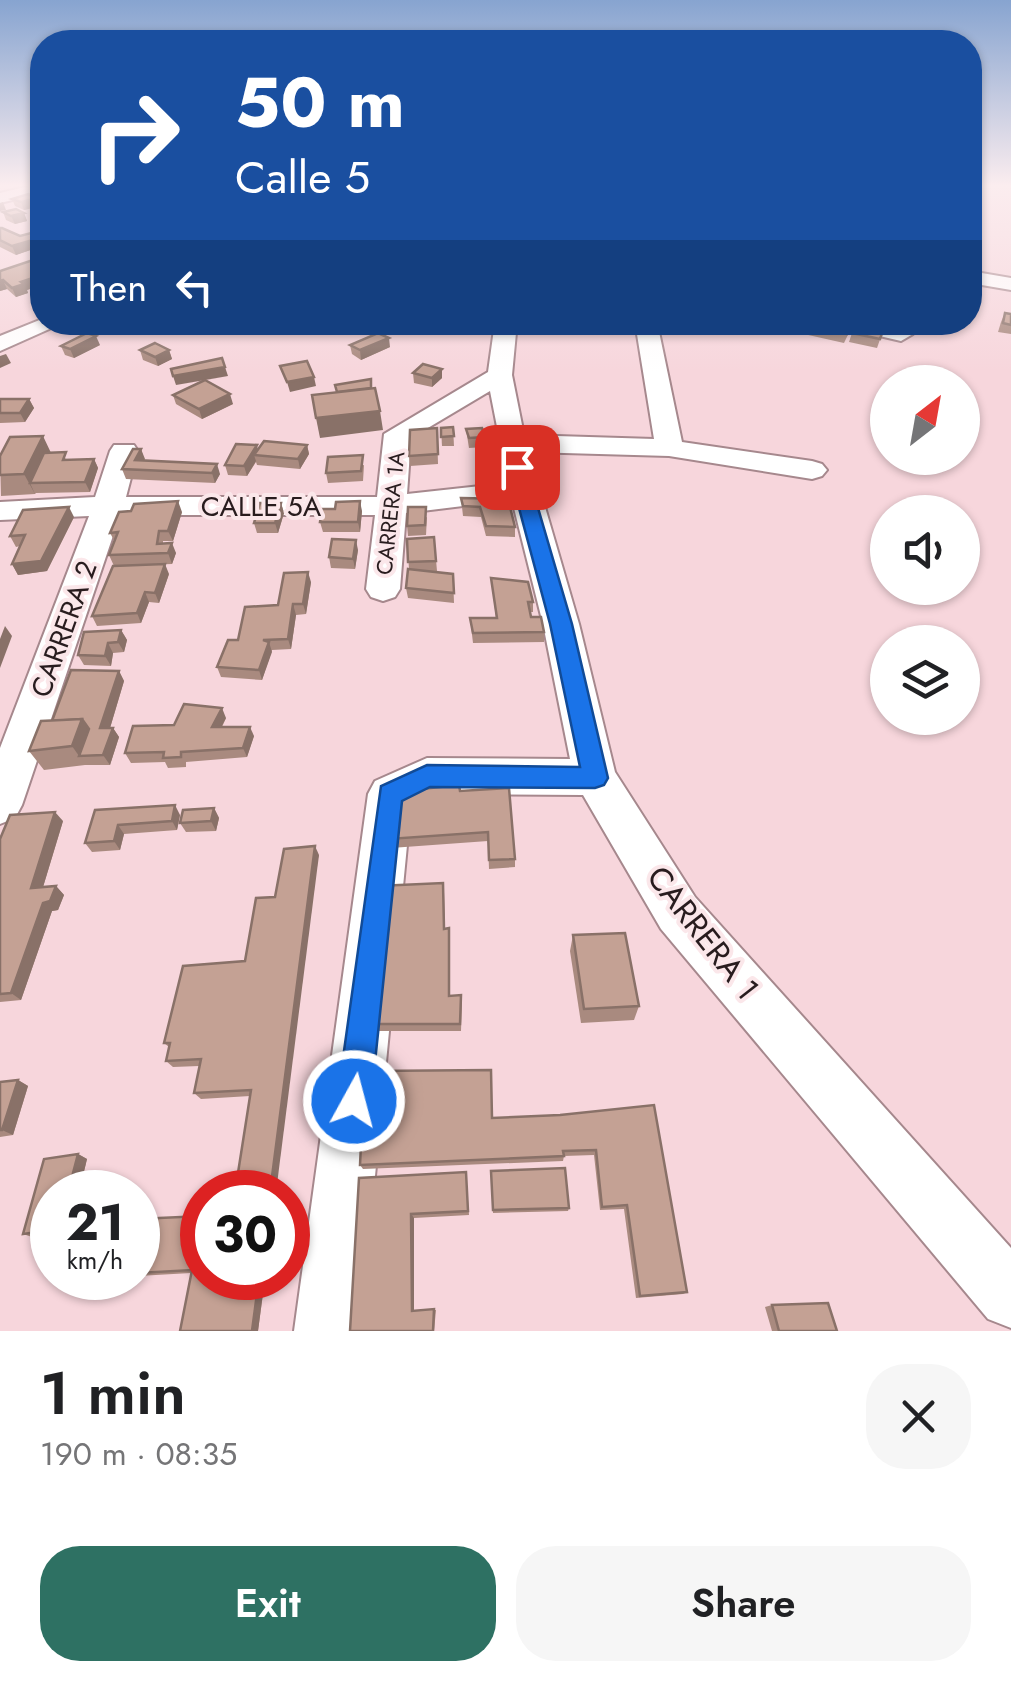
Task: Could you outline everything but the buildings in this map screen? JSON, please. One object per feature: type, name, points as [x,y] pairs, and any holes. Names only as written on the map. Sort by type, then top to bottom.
[{"type":"street","points":[[982,279],[1011,284]]},
{"type":"street","points":[[0,344],[30,332]]},
{"type":"street","name":"CARRERA 1","points":[[504,335],[500,374],[512,444],[561,624],[595,778],[678,913],[1011,1296]]},
{"type":"street","points":[[648,335],[669,448]]},
{"type":"street","name":"CARRERA 1A","points":[[383,589],[388,506],[398,434],[453,406],[500,374]]},
{"type":"street","points":[[512,444],[669,448],[812,470]]},
{"type":"street","name":"CARRERA 2","points":[[1,800],[108,506],[124,450]]},
{"type":"street","name":"CALLE 5A","points":[[0,510],[388,506],[522,490]]},
{"type":"street","points":[[327,1331],[390,794],[427,776],[595,778]]},
{"type":"route","points":[[354,1101],[390,794],[427,776],[595,778],[561,624],[517,467]]}]
